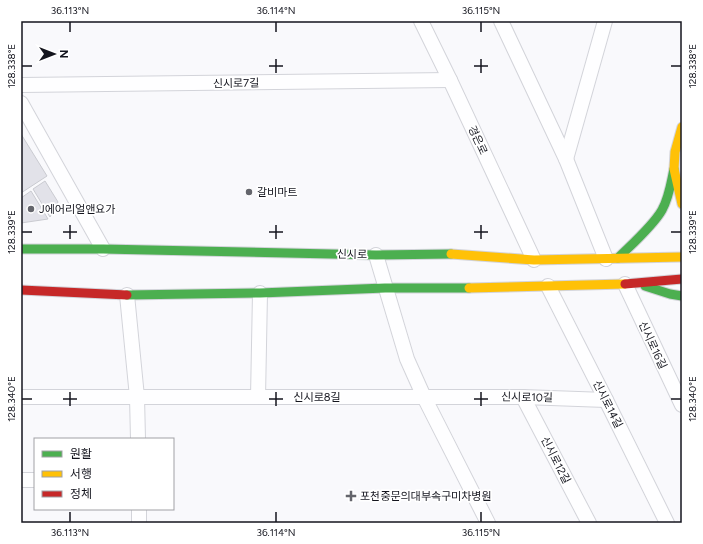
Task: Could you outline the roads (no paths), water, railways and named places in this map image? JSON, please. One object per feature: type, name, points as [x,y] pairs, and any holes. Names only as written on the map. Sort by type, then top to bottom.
[{"type":"street","name":"경은로","points":[[421,21],[534,260]]},
{"type":"street","points":[[566,159],[605,21]]},
{"type":"street","points":[[504,23],[612,258],[656,219],[662,210],[670,189],[674,169],[675,152],[682,127]]},
{"type":"street","name":"신시로7길","points":[[21,85],[450,80]]},
{"type":"street","points":[[21,103],[103,249]]},
{"type":"street","points":[[674,169],[682,204]]},
{"type":"street","name":"신시로","points":[[21,249],[103,249],[376,255],[446,254],[534,260],[682,257]]},
{"type":"street","points":[[376,255],[407,358],[424,397],[488,523]]},
{"type":"street","points":[[21,290],[127,295],[260,293],[385,288],[442,289],[631,284],[682,279]]},
{"type":"street","points":[[631,284],[682,296]]},
{"type":"street","name":"신시로16길","points":[[631,284],[682,405]]},
{"type":"street","name":"신시로14길","points":[[548,286],[667,523]]},
{"type":"street","points":[[258,397],[260,293]]},
{"type":"street","points":[[127,295],[137,397],[138,438]]},
{"type":"street","name":"신시로8길","points":[[21,397],[424,397]]},
{"type":"street","name":"신시로10길","points":[[424,397],[523,397],[606,400]]},
{"type":"street","name":"신시로12길","points":[[523,397],[589,523]]},
{"type":"street","points":[[21,480],[34,480]]},
{"type":"street","points":[[139,510],[139,523]]},
{"type":"place","name":"갈비마트","points":[[249,192]]},
{"type":"place","name":"J에어리얼앤요가","points":[[31,209]]},
{"type":"place","name":"포천중문의대부속구미차병원","points":[[351,496]]}]
